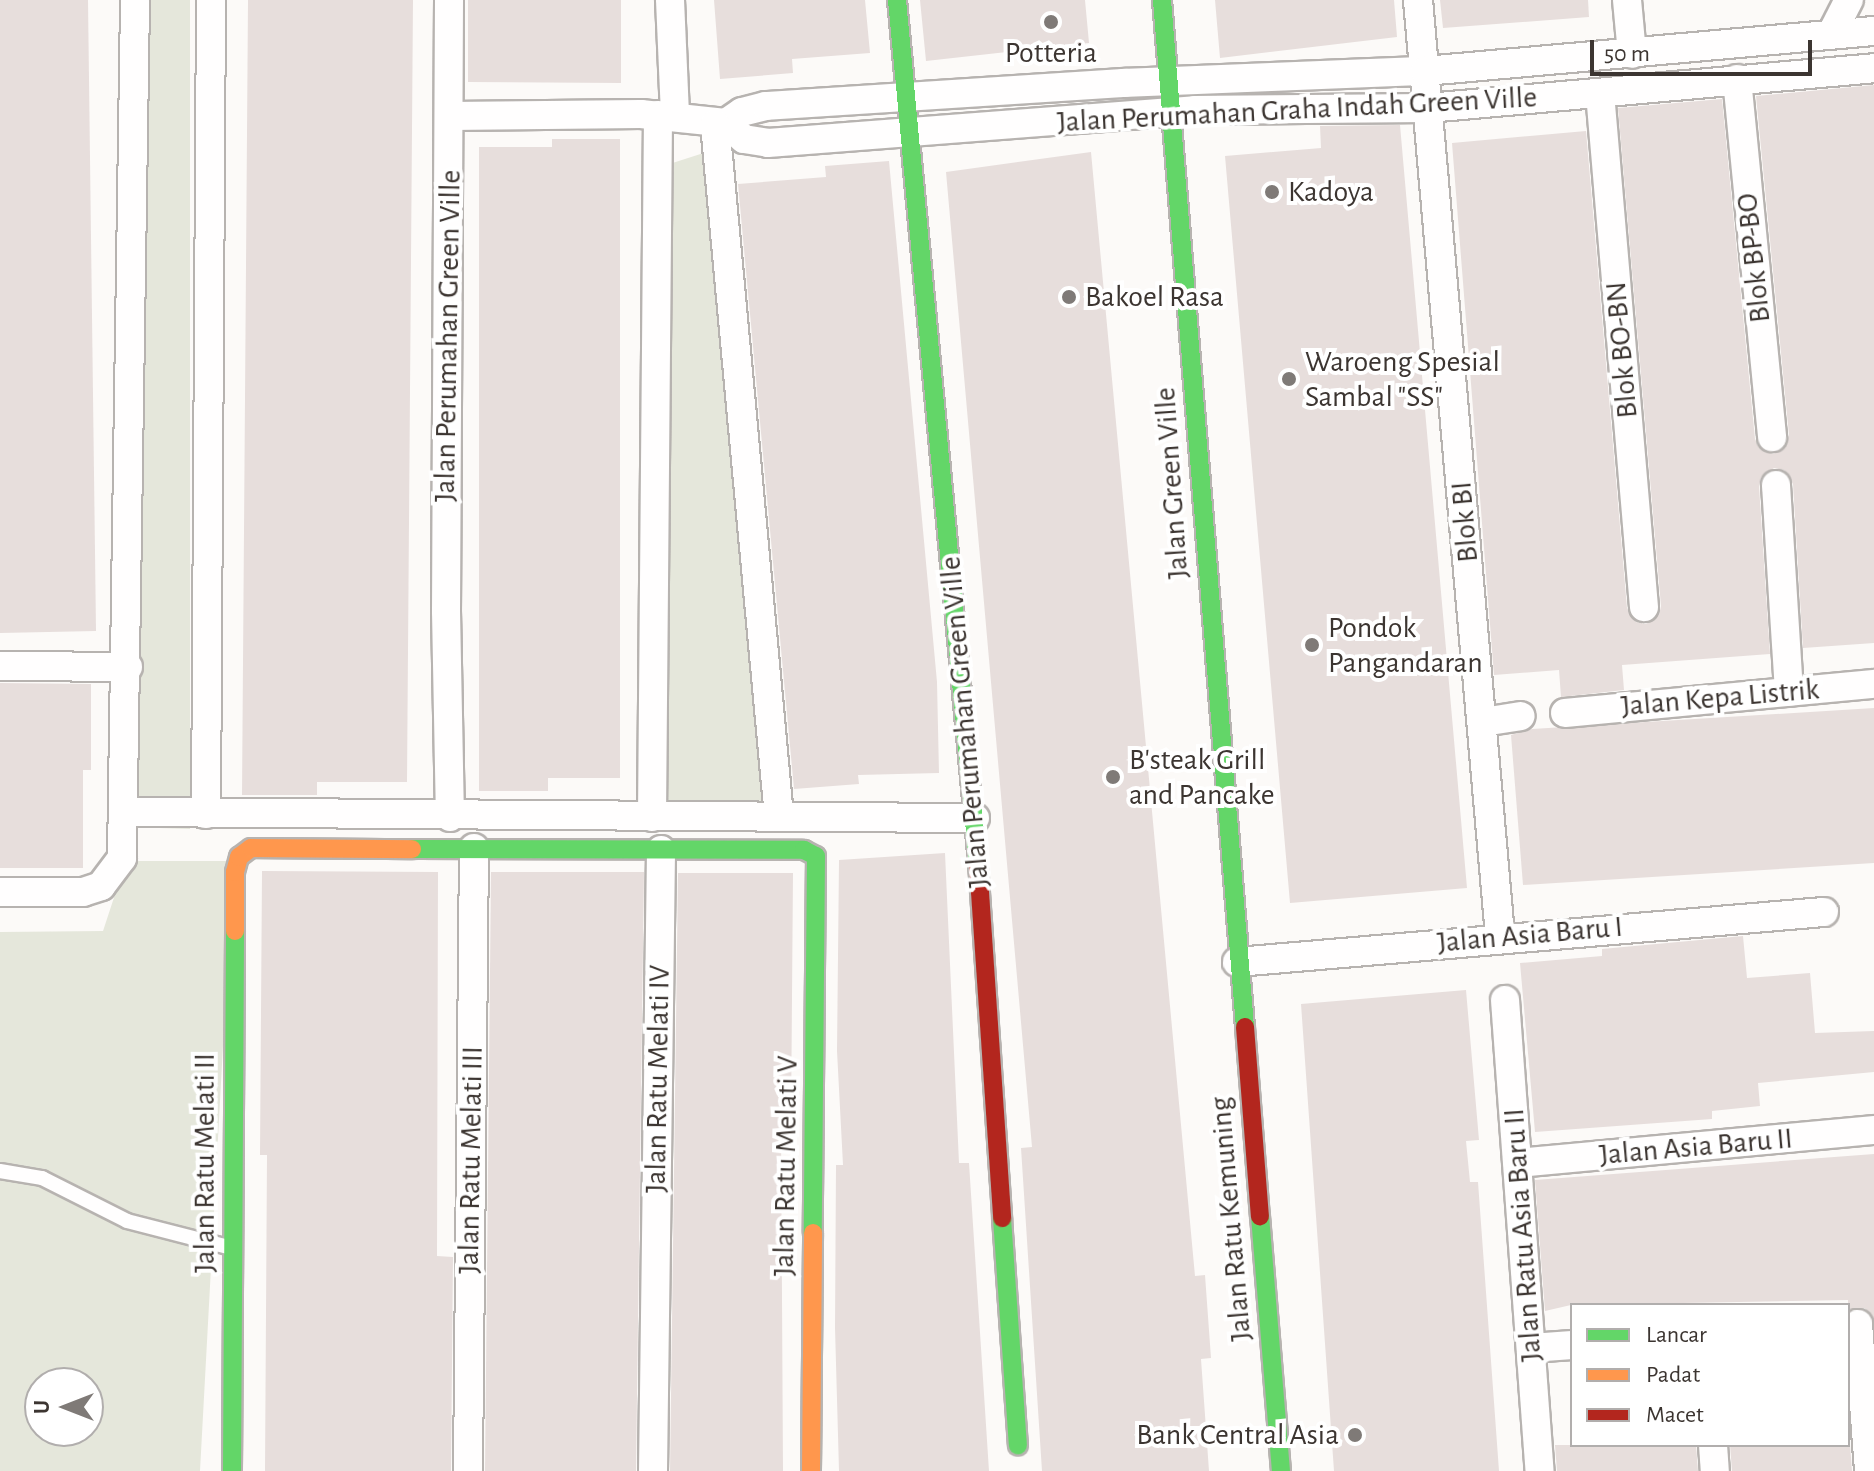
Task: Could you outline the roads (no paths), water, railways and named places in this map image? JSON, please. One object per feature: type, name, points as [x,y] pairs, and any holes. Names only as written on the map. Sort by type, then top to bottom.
[{"type":"street","points":[[0,892],[83,892],[101,886],[122,858],[127,812],[135,0]]},
{"type":"street","points":[[206,814],[211,0]]},
{"type":"street","name":"Jalan Perumahan Green Ville","points":[[449,0],[446,611],[450,817]]},
{"type":"street","points":[[652,817],[670,0]]},
{"type":"street","name":"Jalan Perumahan Green Ville","points":[[897,0],[975,818],[1018,1445]]},
{"type":"street","name":"Jalan Green Ville","points":[[1162,0],[1237,962]]},
{"type":"street","name":"Blok BI","points":[[1418,0],[1500,936]]},
{"type":"street","points":[[1627,0],[1632,54]]},
{"type":"street","points":[[1832,33],[1850,0],[1874,19]]},
{"type":"street","name":"Jalan Perumahan Graha Indah Green Ville","points":[[720,124],[742,112],[766,106],[1169,81],[1425,71],[1874,31]]},
{"type":"street","name":"Jalan Perumahan Graha Indah Green Ville","points":[[450,116],[666,116],[720,124],[744,139],[768,143],[1171,111],[1428,108],[1874,68]]},
{"type":"street","name":"Blok BP-BO","points":[[1737,79],[1772,437]]},
{"type":"street","name":"Blok BO-BN","points":[[1600,93],[1644,607]]},
{"type":"street","points":[[720,124],[779,817]]},
{"type":"street","points":[[1776,485],[1789,692]]},
{"type":"street","points":[[0,666],[128,667]]},
{"type":"street","name":"Jalan Kepa Listrik","points":[[1565,713],[1874,684]]},
{"type":"street","points":[[1483,722],[1521,716]]},
{"type":"street","points":[[127,812],[450,817],[975,818]]},
{"type":"street","name":"Jalan Ratu Melati II","points":[[232,1471],[235,872],[239,857],[251,848],[474,848]]},
{"type":"street","points":[[474,848],[661,850]]},
{"type":"street","name":"Jalan Ratu Melati III","points":[[468,1471],[474,848]]},
{"type":"street","name":"Jalan Ratu Melati V","points":[[661,850],[804,850],[819,862],[811,1471]]},
{"type":"street","name":"Jalan Ratu Melati IV","points":[[653,1471],[661,850]]},
{"type":"street","name":"Jalan Asia Baru I","points":[[1237,962],[1500,936],[1824,912]]},
{"type":"street","name":"Jalan Ratu Kemuning","points":[[1237,962],[1281,1471]]},
{"type":"street","name":"Jalan Ratu Asia Baru II","points":[[1505,1000],[1540,1471]]},
{"type":"street","name":"Jalan Asia Baru II","points":[[1518,1163],[1874,1130]]},
{"type":"street","points":[[1860,1324],[1869,1471]]},
{"type":"street","points":[[1531,1348],[1570,1345]]},
{"type":"street","points":[[1713,1447],[1715,1471]]},
{"type":"lane","points":[[0,1171],[42,1178],[127,1221],[233,1248]]},
{"type":"place","name":"Potteria","points":[[1051,22]]},
{"type":"place","name":"Kadoya","points":[[1272,192]]},
{"type":"place","name":"Bakoel Rasa","points":[[1069,297]]},
{"type":"place","name":"Waroeng Spesial Sambal \"SS\"","points":[[1289,379]]},
{"type":"place","name":"Pondok Pangandaran","points":[[1312,645]]},
{"type":"place","name":"B'steak Grill and Pancake","points":[[1113,777]]},
{"type":"place","name":"Bank Central Asia","points":[[1355,1435]]}]
